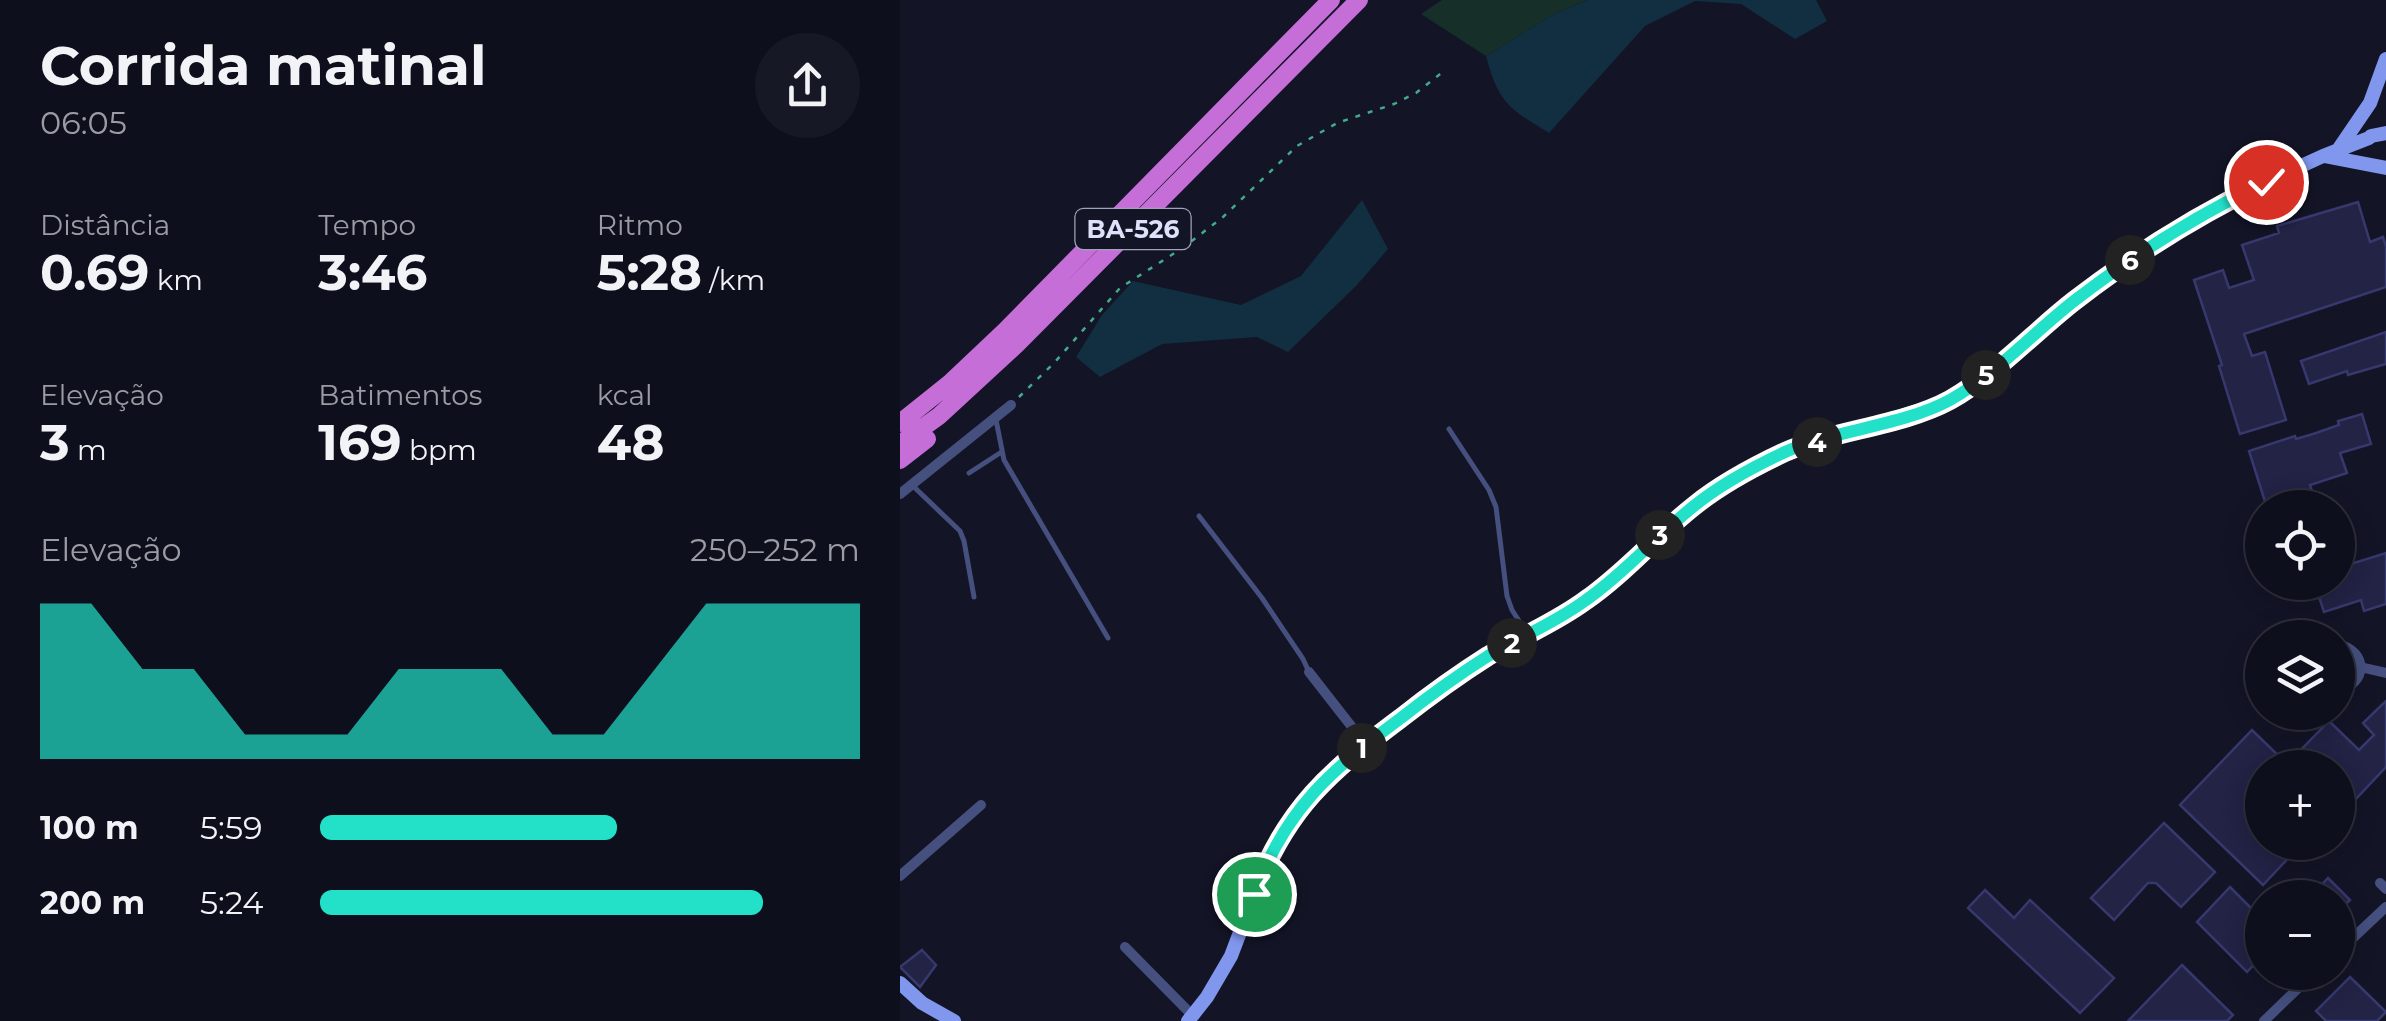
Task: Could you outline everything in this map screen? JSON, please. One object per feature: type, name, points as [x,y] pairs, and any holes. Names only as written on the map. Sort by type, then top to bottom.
[{"type":"highway","name":"BA-526","points":[[1294,38],[1321,0]]},
{"type":"highway","name":"BA-526","points":[[900,423],[950,383],[1005,330],[1331,0]]},
{"type":"highway","name":"BA-526","points":[[900,444],[961,396],[1089,273],[1359,1]]},
{"type":"highway","points":[[900,460],[936,432],[961,396]]},
{"type":"main road","points":[[2338,150],[2370,103],[2386,59]]},
{"type":"main road","points":[[2370,103],[2376,136]]},
{"type":"main road","points":[[1190,1019],[1208,997],[1231,956],[1266,861],[1305,802],[1366,745],[1462,673],[1589,598],[1726,483],[1787,451],[1947,402],[1972,386],[2075,300],[2162,238],[2219,204],[2376,136]]},
{"type":"main road","points":[[2376,136],[2365,146],[2365,156],[2380,168]]},
{"type":"main road","points":[[2323,156],[2380,168]]},
{"type":"main road","points":[[900,983],[954,1021]]},
{"type":"street","points":[[900,494],[1011,405]]},
{"type":"street","points":[[2355,652],[2360,668],[2355,683]]},
{"type":"street","points":[[2360,668],[2386,673]]},
{"type":"street","points":[[1308,672],[1366,745]]},
{"type":"street","points":[[900,876],[981,805]]},
{"type":"street","points":[[2355,936],[2386,907]]},
{"type":"street","points":[[1126,947],[1190,1019]]},
{"type":"street","points":[[2264,1021],[2296,990]]},
{"type":"lane","points":[[996,417],[1001,452],[1108,638]]},
{"type":"lane","points":[[1449,429],[1496,506],[1507,596],[1528,635]]},
{"type":"lane","points":[[970,473],[1001,452]]},
{"type":"lane","points":[[911,484],[960,531],[974,597]]},
{"type":"lane","points":[[1199,516],[1262,598],[1308,672]]},
{"type":"path","points":[[1011,405],[1120,288],[1223,218],[1297,146],[1337,123],[1405,99],[1444,71]]},
{"type":"green space","points":[[1442,0],[1588,0],[1554,14],[1486,56],[1421,14]]},
{"type":"water","points":[[1588,0],[1816,0],[1827,21],[1795,39],[1741,4],[1695,1],[1645,26],[1549,133],[1507,103],[1495,84],[1486,56],[1554,14]]},
{"type":"water","points":[[1362,200],[1388,249],[1288,352],[1257,337],[1162,344],[1100,377],[1076,357],[1102,315],[1133,281],[1241,305],[1301,276]]},
{"type":"building","points":[[2358,202],[2370,242],[2383,237],[2386,287],[2244,334],[2252,356],[2265,352],[2286,420],[2240,434],[2194,280],[2223,270],[2229,288],[2254,280],[2242,245],[2279,233],[2277,226]]},
{"type":"building","points":[[2386,332],[2386,364],[2348,375],[2347,371],[2309,384],[2301,361]]},
{"type":"building","points":[[2362,414],[2371,444],[2340,453],[2347,473],[2310,485],[2312,490],[2261,490],[2249,451],[2313,434],[2339,425],[2338,421]]},
{"type":"building","points":[[2386,553],[2386,604],[2364,611],[2361,600],[2324,612],[2320,600],[2355,600],[2355,563]]},
{"type":"building","points":[[2386,701],[2386,767],[2355,800],[2355,750],[2301,750],[2320,730],[2338,730],[2359,750],[2374,735],[2363,723]]},
{"type":"building","points":[[2252,730],[2273,750],[2245,750],[2245,860],[2287,860],[2268,880],[2258,880],[2180,805]]},
{"type":"building","points":[[2164,823],[2215,872],[2181,907],[2156,883],[2148,883],[2114,920],[2091,898]]},
{"type":"building","points":[[2230,887],[2245,902],[2245,970],[2197,922]]},
{"type":"building","points":[[1985,890],[2014,918],[2030,900],[2114,978],[2080,1013],[1968,908]]},
{"type":"building","points":[[922,950],[936,965],[920,987],[900,967]]},
{"type":"building","points":[[2182,965],[2233,1015],[2227,1021],[2128,1021]]},
{"type":"building","points":[[2355,982],[2386,1012],[2377,1021],[2326,1021],[2316,1011],[2337,990],[2355,990]]},
{"type":"route","points":[[1254,894],[1266,861],[1290,821],[1347,760],[1462,673],[1589,598],[1716,490],[1787,451],[1947,402],[1972,386],[2075,300],[2162,238],[2266,182]]}]
